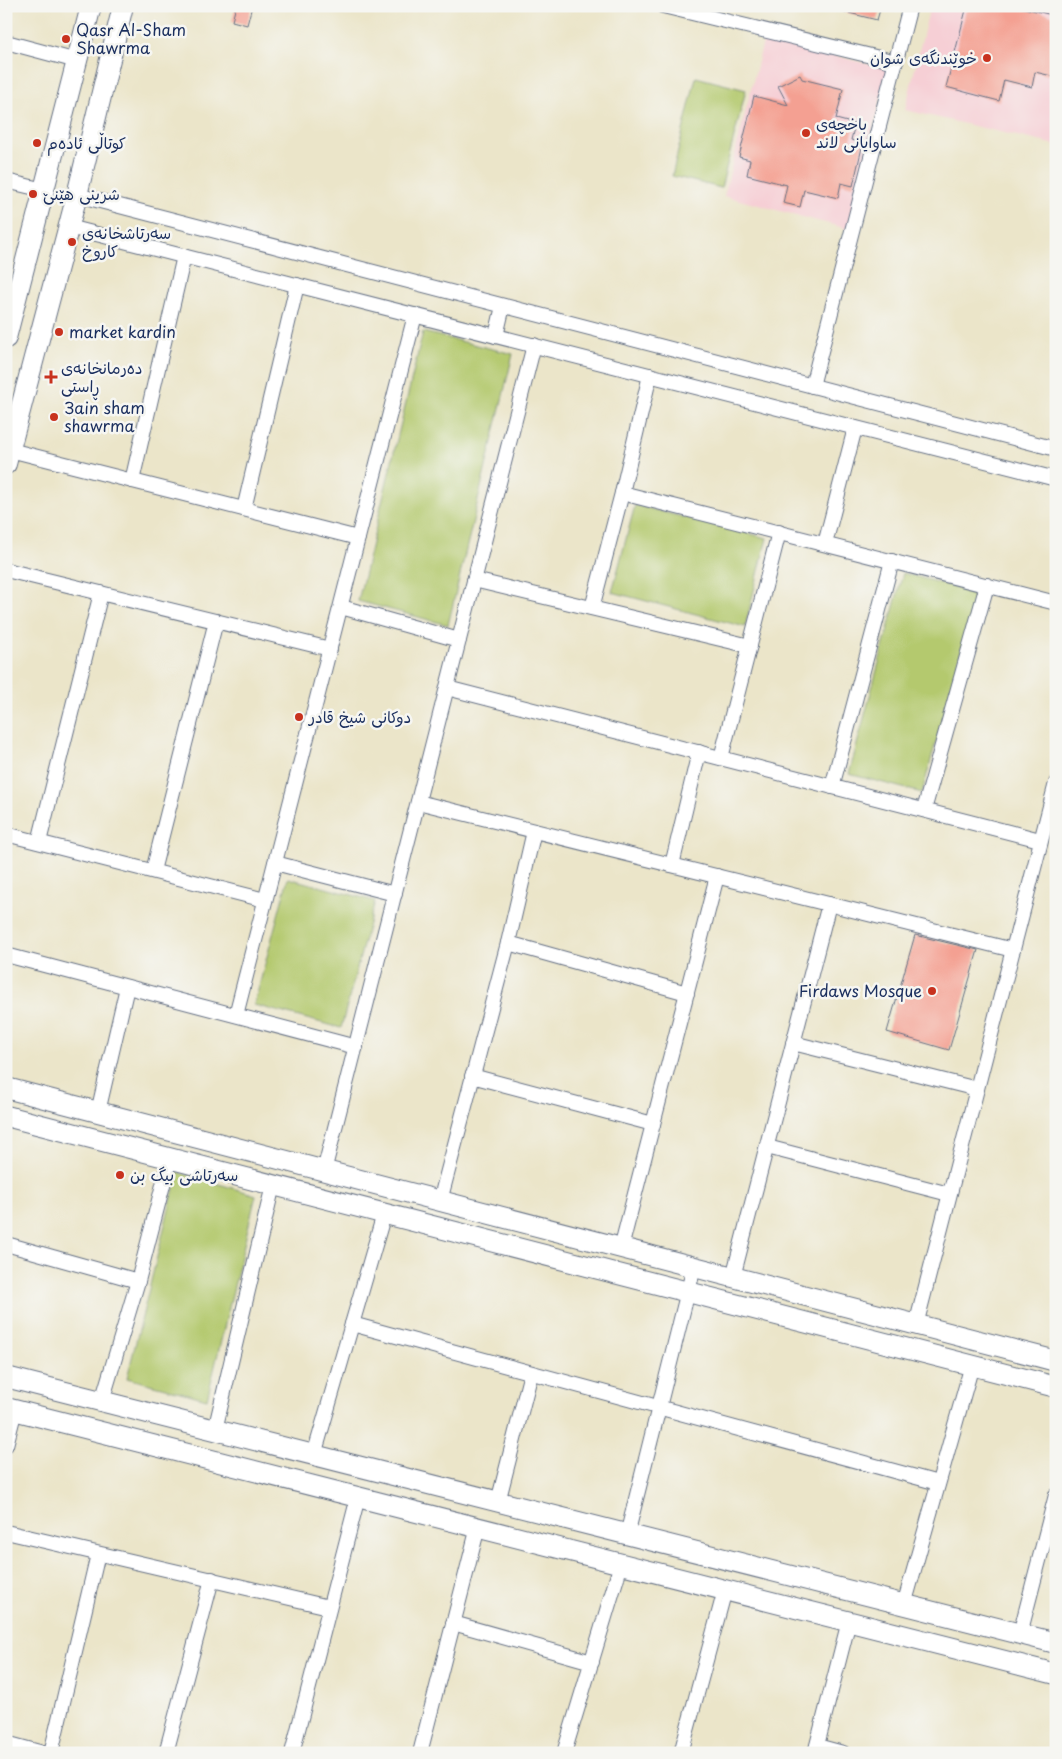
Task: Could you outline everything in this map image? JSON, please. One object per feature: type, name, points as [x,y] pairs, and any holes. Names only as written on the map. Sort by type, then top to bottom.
[{"type":"street","points":[[6,338],[91,6]]},
{"type":"street","points":[[123,6],[78,195],[8,457],[132,481],[358,538]]},
{"type":"street","points":[[663,6],[896,62]]},
{"type":"street","points":[[812,386],[910,6]]},
{"type":"street","points":[[6,42],[77,61]]},
{"type":"street","points":[[6,181],[44,190]]},
{"type":"street","points":[[78,195],[1056,450]]},
{"type":"street","points":[[68,227],[1056,479]]},
{"type":"street","points":[[132,481],[184,256]]},
{"type":"street","points":[[244,509],[297,285]]},
{"type":"street","points":[[496,336],[503,306]]},
{"type":"street","points":[[236,1015],[415,315]]},
{"type":"street","points":[[324,1171],[534,345]]},
{"type":"street","points":[[592,608],[650,375]]},
{"type":"street","points":[[825,544],[855,428]]},
{"type":"street","points":[[622,493],[1056,603]]},
{"type":"street","points":[[721,758],[779,532]]},
{"type":"street","points":[[832,787],[892,561]]},
{"type":"street","points":[[6,570],[330,649]]},
{"type":"street","points":[[474,580],[750,646]]},
{"type":"street","points":[[924,810],[987,585]]},
{"type":"street","points":[[39,842],[101,593]]},
{"type":"street","points":[[340,607],[459,640]]},
{"type":"street","points":[[153,871],[216,621]]},
{"type":"street","points":[[447,688],[1040,840]]},
{"type":"street","points":[[672,865],[699,752]]},
{"type":"street","points":[[916,1325],[1056,782]]},
{"type":"street","points":[[418,802],[1013,950]]},
{"type":"street","points":[[440,1201],[508,943],[534,831]]},
{"type":"street","points":[[6,834],[265,900]]},
{"type":"street","points":[[275,864],[394,894]]},
{"type":"street","points":[[621,1248],[717,876]]},
{"type":"street","points":[[733,1277],[829,904]]},
{"type":"street","points":[[508,943],[687,993]]},
{"type":"street","points":[[6,955],[356,1047]]},
{"type":"street","points":[[98,1112],[127,987]]},
{"type":"street","points":[[793,1043],[977,1089]]},
{"type":"street","points":[[472,1076],[653,1124]]},
{"type":"street","points":[[6,1088],[1056,1361]]},
{"type":"street","points":[[6,1116],[1056,1387]]},
{"type":"street","points":[[767,1146],[950,1194]]},
{"type":"street","points":[[102,1401],[138,1281],[170,1158]]},
{"type":"street","points":[[215,1430],[273,1185]]},
{"type":"street","points":[[314,1455],[384,1214]]},
{"type":"street","points":[[6,1244],[138,1281]]},
{"type":"street","points":[[627,1535],[694,1267]]},
{"type":"street","points":[[352,1324],[938,1483]]},
{"type":"street","points":[[904,1605],[972,1365]]},
{"type":"street","points":[[498,1502],[531,1373]]},
{"type":"street","points":[[6,1377],[1056,1643]]},
{"type":"street","points":[[6,1444],[11,1409],[1056,1674]]},
{"type":"street","points":[[420,1513],[427,1484]]},
{"type":"street","points":[[1020,1634],[1056,1495]]},
{"type":"street","points":[[292,1753],[358,1497]]},
{"type":"street","points":[[420,1753],[478,1527]]},
{"type":"street","points":[[6,1532],[329,1607]]},
{"type":"street","points":[[51,1753],[98,1554]]},
{"type":"street","points":[[564,1753],[621,1564]]},
{"type":"street","points":[[166,1753],[212,1580]]},
{"type":"street","points":[[811,1612],[818,1583]]},
{"type":"street","points":[[681,1753],[725,1590]]},
{"type":"street","points":[[843,1753],[816,1749],[849,1621]]},
{"type":"street","points":[[453,1623],[592,1662]]},
{"type":"street","points":[[6,1743],[43,1753]]},
{"type":"shaded area","name":"خوێندنگەی شوان","points":[[930,6],[1056,6],[1056,145],[905,110]]},
{"type":"shaded area","name":"باخچەی ساوایانی لاند","points":[[764,38],[888,69],[848,229],[724,196]]},
{"type":"green space","points":[[696,77],[746,90],[721,188],[672,176]]},
{"type":"green space","points":[[423,332],[513,354],[448,625],[358,601]]},
{"type":"green space","points":[[635,505],[767,538],[745,627],[612,592]]},
{"type":"green space","points":[[903,573],[977,593],[922,793],[849,774]]},
{"type":"green space","points":[[288,878],[375,901],[341,1028],[254,1005]]},
{"type":"green space","points":[[178,1172],[256,1195],[207,1399],[127,1378]]},
{"type":"building","points":[[236,6],[252,6],[247,25],[232,21]]},
{"type":"building","points":[[841,6],[881,6],[877,20],[841,11]]},
{"type":"building","points":[[967,6],[1016,6],[1056,16],[1056,77],[1035,72],[1032,87],[1004,80],[999,101],[946,87]]},
{"type":"building","points":[[800,75],[802,79],[843,89],[836,119],[855,124],[851,140],[863,143],[853,186],[841,183],[838,198],[804,190],[800,207],[783,203],[787,185],[747,175],[750,160],[739,157],[754,96],[788,105],[778,86]]},
{"type":"building","name":"Firdaws Mosque","points":[[915,935],[978,950],[949,1050],[887,1032]]},
{"type":"place","name":"Qasr Al-Sham Shawrma","points":[[66,39]]},
{"type":"place","name":"خوێندنگەی شوان","points":[[987,58]]},
{"type":"place","name":"باخچەی ساوایانی لاند","points":[[806,133]]},
{"type":"place","name":"کوتاڵی ئادەم","points":[[37,143]]},
{"type":"place","name":"شرینی هێنێ","points":[[33,194]]},
{"type":"place","name":"سەرتاشخانەی کاروخ","points":[[72,242]]},
{"type":"place","name":"market kardin","points":[[59,332]]},
{"type":"place","name":"دەرمانخانەی ڕاستی","points":[[51,377]]},
{"type":"place","name":"3ain sham shawrma","points":[[54,417]]},
{"type":"place","name":"دوکانی شیخ قادر","points":[[299,717]]},
{"type":"place","name":"Firdaws Mosque","points":[[932,991]]},
{"type":"place","name":"سەرتاشی بیگ بن","points":[[120,1175]]}]
